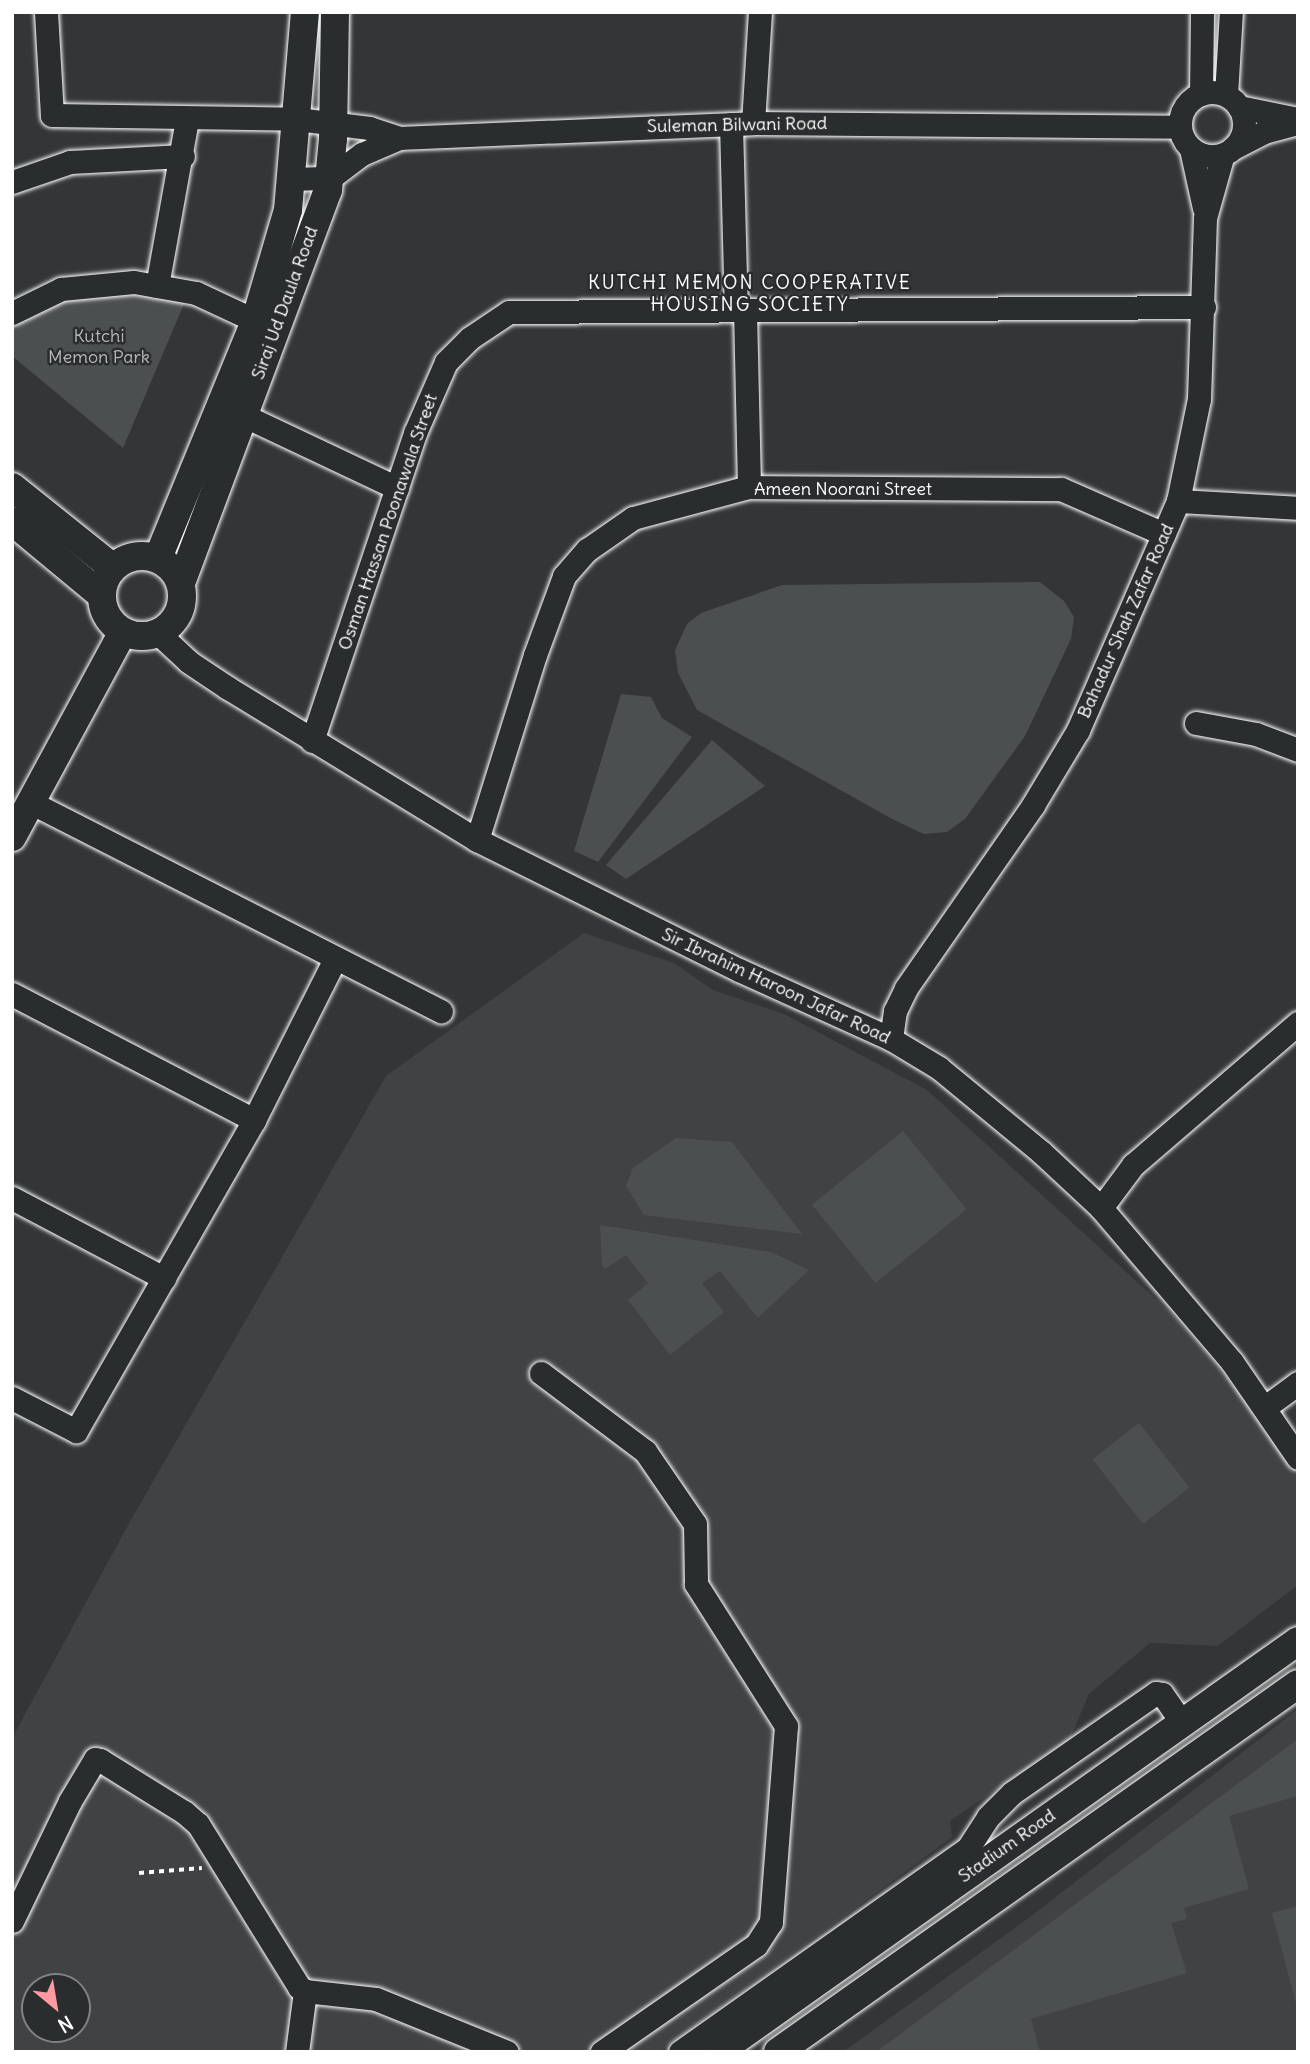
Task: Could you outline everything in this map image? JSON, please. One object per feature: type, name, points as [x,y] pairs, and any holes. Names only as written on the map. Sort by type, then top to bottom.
[{"type":"main road","name":"Siraj Ud Daula Road","points":[[264,326],[288,211],[305,12]]},
{"type":"main road","name":"Siraj Ud Daula Road","points":[[181,583],[233,410],[264,326],[324,204],[330,178],[335,12]]},
{"type":"main road","name":"Siraj Ud Daula Road","points":[[158,558],[233,410]]},
{"type":"main road","points":[[12,486],[112,567]]},
{"type":"main road","points":[[12,522],[100,594]]},
{"type":"main road","points":[[134,555],[158,558],[172,568],[181,583],[183,594],[176,617],[158,633],[141,636],[123,632],[106,616],[100,594],[112,567],[134,555]]},
{"type":"main road","points":[[12,837],[123,632]]},
{"type":"main road","name":"Stadium Road","points":[[718,2052],[1298,1641]]},
{"type":"main road","name":"Stadium Road","points":[[778,2052],[1025,1874],[1298,1684]]},
{"type":"main road","points":[[1007,1847],[1025,1874]]},
{"type":"street","name":"Suleman Bilwani Road","points":[[46,12],[52,115],[332,121],[398,138],[742,123],[1180,127]]},
{"type":"street","points":[[749,487],[740,310],[742,123],[760,12]]},
{"type":"street","points":[[1202,12],[1201,94],[1184,108],[1180,127],[1191,149],[1205,218]]},
{"type":"street","points":[[1228,151],[1243,131],[1232,101],[1231,12]]},
{"type":"street","points":[[1201,94],[1298,121]]},
{"type":"street","points":[[157,286],[183,156],[187,119]]},
{"type":"street","points":[[1191,149],[1206,156],[1228,151],[1264,132],[1298,121]]},
{"type":"street","points":[[292,179],[330,178],[362,154],[398,138]]},
{"type":"street","name":"Bahadur Shah Zafar Road","points":[[891,1040],[895,1011],[906,988],[1033,805],[1078,730],[1178,501],[1199,399],[1205,218],[1228,151]]},
{"type":"street","points":[[12,182],[70,162],[183,156]]},
{"type":"street","points":[[12,313],[61,289],[134,282],[196,293],[264,326]]},
{"type":"street","name":"Osman Hassan Poonawala Street","points":[[312,741],[415,433],[446,362],[470,338],[509,312],[1204,307]]},
{"type":"street","points":[[233,410],[397,488]]},
{"type":"street","name":"Ameen Noorani Street","points":[[477,840],[535,654],[564,576],[587,550],[633,518],[749,487],[1061,489],[1164,534]]},
{"type":"street","points":[[1178,501],[1298,508]]},
{"type":"street","name":"Sir Ibrahim Haroon Jafar Road","points":[[158,633],[189,662],[312,741],[477,840],[739,970],[891,1040],[939,1068],[1041,1152],[1101,1208],[1232,1362],[1298,1458]]},
{"type":"street","points":[[1196,723],[1256,733],[1298,750]]},
{"type":"street","points":[[32,803],[441,1011]]},
{"type":"street","points":[[12,1398],[76,1431],[254,1120],[335,959]]},
{"type":"street","points":[[12,994],[254,1120]]},
{"type":"street","points":[[1101,1208],[1133,1165],[1298,1023]]},
{"type":"street","points":[[12,1198],[164,1278]]},
{"type":"street","points":[[541,1373],[645,1451],[695,1524],[696,1584],[786,1726],[771,1922],[756,1945],[602,2052]]},
{"type":"street","points":[[1264,1408],[1298,1383]]},
{"type":"street","points":[[1274,1658],[1298,1627]]},
{"type":"street","points":[[680,2052],[968,1848],[994,1810],[1012,1793],[1156,1693],[1162,1694],[1182,1723]]},
{"type":"street","points":[[12,1921],[70,1801],[95,1759],[184,1812],[214,1846],[245,1905],[299,1987],[305,1991],[376,1999],[507,2052]]},
{"type":"street","points":[[983,1828],[1007,1847]]},
{"type":"street","points":[[297,2052],[305,1991]]},
{"type":"path","points":[[139,1873],[225,1867]]},
{"type":"shaded area","points":[[584,933],[674,963],[713,990],[784,1014],[927,1090],[1171,1313],[1234,1386],[1298,1469],[1298,1585],[1218,1646],[1150,1643],[1089,1694],[1070,1739],[950,1821],[952,1837],[659,2052],[12,2052],[12,1738],[132,1518],[386,1076]]},
{"type":"shaded area","points":[[1298,1709],[1298,2052],[843,2052],[1030,1917]]},
{"type":"green space","name":"Kutchi Memon Park","points":[[61,289],[189,292],[123,448],[12,356],[12,313]]},
{"type":"green space","points":[[1040,582],[1064,601],[1074,617],[1071,639],[1025,736],[965,819],[947,832],[924,834],[894,820],[697,710],[678,673],[675,650],[687,624],[701,613],[782,585]]},
{"type":"green space","points":[[621,694],[651,697],[662,718],[692,737],[598,862],[574,851]]},
{"type":"green space","points":[[712,740],[765,786],[626,879],[606,865]]},
{"type":"green space","points":[[903,1131],[967,1209],[876,1283],[812,1205]]},
{"type":"green space","points":[[676,1138],[732,1142],[802,1234],[644,1215],[626,1186],[633,1168]]},
{"type":"green space","points":[[600,1225],[771,1252],[809,1270],[758,1318],[720,1271],[702,1283],[724,1312],[670,1355],[628,1300],[648,1283],[626,1255],[605,1269],[602,1265]]},
{"type":"green space","points":[[1139,1423],[1189,1488],[1143,1524],[1093,1459]]},
{"type":"green space","points":[[1298,1739],[1298,1796],[1229,1816],[1249,1889],[1184,1908],[1187,1919],[1171,1923],[1187,1973],[1031,2019],[1040,2052],[876,2052]]},
{"type":"green space","points":[[1298,1906],[1298,2011],[1272,1913]]},
{"type":"district","name":"KUTCHI MEMON COOPERATIVE HOUSING SOCIETY","points":[[750,294]]}]
